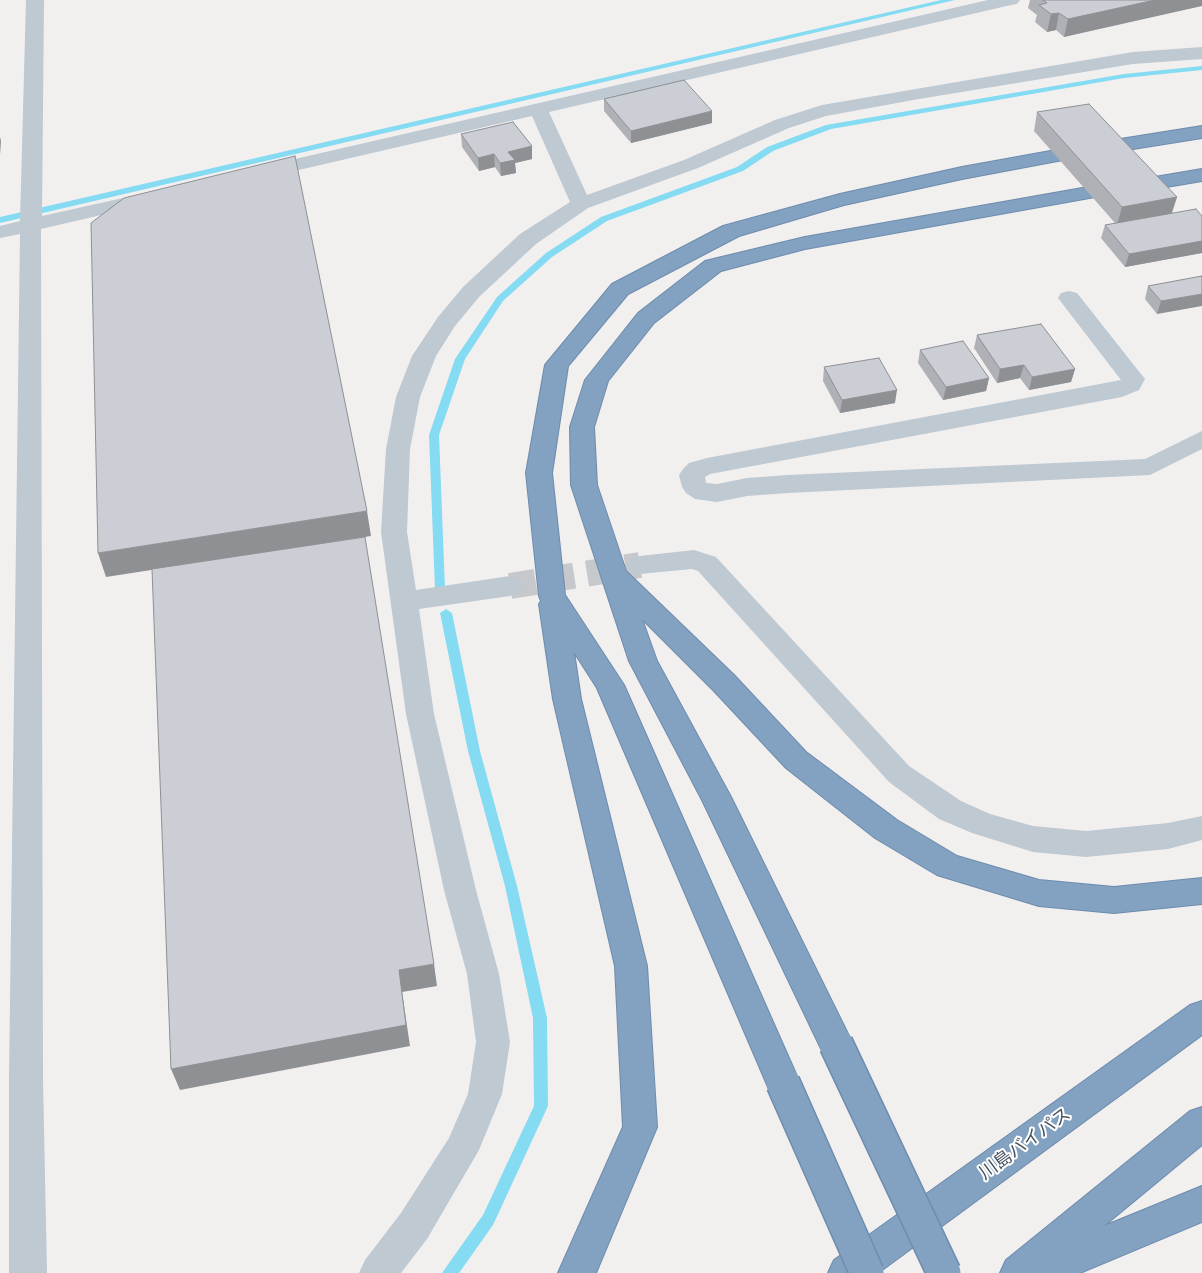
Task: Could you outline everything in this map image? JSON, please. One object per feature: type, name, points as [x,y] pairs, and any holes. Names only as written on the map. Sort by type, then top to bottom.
[{"type":"highway","points":[[1108,147],[1202,132]]},
{"type":"highway","points":[[577,1273],[640,1127],[631,966],[567,699],[552,596],[539,473],[557,365],[620,289],[731,231],[840,200],[962,173],[1056,156]]},
{"type":"highway","points":[[1142,185],[1202,176]]},
{"type":"highway","points":[[944,1273],[836,1044],[716,797],[643,661],[584,485],[582,427],[597,380],[646,318],[713,266],[805,243],[1088,193]]},
{"type":"highway","points":[[613,574],[724,683],[796,760],[886,829],[948,866],[1040,893],[1114,900],[1202,891]]},
{"type":"highway","points":[[552,596],[610,685],[867,1273]]},
{"type":"highway","name":"川島バイパス","points":[[847,1273],[1202,1016]]},
{"type":"highway","points":[[1019,1273],[1202,1123]]},
{"type":"highway","points":[[1035,1273],[1202,1204]]},
{"type":"street","points":[[28,1273],[26,1069],[31,224],[35,0]]},
{"type":"street","points":[[243,177],[539,111],[1011,0]]},
{"type":"street","points":[[378,1273],[414,1226],[461,1150],[485,1094],[493,1042],[483,974],[460,890],[420,714],[394,532],[398,449],[408,397],[424,356],[446,322],[471,292],[528,239],[582,204],[691,164],[782,124],[822,111],[919,93],[1133,58],[1202,53]]},
{"type":"street","points":[[539,111],[582,204]]},
{"type":"street","points":[[0,232],[166,194]]},
{"type":"street","points":[[1069,298],[1133,379],[1131,385],[1113,391],[707,466],[698,469],[692,475],[696,487],[704,493],[788,484],[1150,467],[1202,439]]},
{"type":"street","points":[[640,565],[694,559],[707,564],[900,774],[950,810],[983,824],[1033,839],[1086,844],[1168,836],[1202,828]]},
{"type":"street","points":[[404,601],[510,586]]},
{"type":"building","points":[[1043,0],[1155,0],[1068,19],[1059,13],[1051,14],[1039,5],[1047,3]]},
{"type":"building","points":[[684,80],[712,111],[631,131],[604,99]]},
{"type":"building","points":[[1089,104],[1177,197],[1122,207],[1037,112]]},
{"type":"building","points":[[513,122],[532,146],[508,152],[515,160],[500,163],[494,154],[478,158],[461,134]]},
{"type":"building","points":[[295,156],[367,511],[98,553],[91,223],[124,198]]},
{"type":"building","points":[[1196,209],[1202,216],[1202,241],[1129,254],[1105,225]]},
{"type":"building","points":[[1202,276],[1202,294],[1161,301],[1148,286]]},
{"type":"building","points":[[1041,324],[1075,369],[1032,377],[1024,365],[1000,369],[977,335]]},
{"type":"building","points":[[963,341],[989,378],[946,387],[920,350]]},
{"type":"building","points":[[879,358],[897,390],[842,400],[824,367]]},
{"type":"building","points":[[365,537],[434,964],[399,970],[406,1025],[171,1069],[152,569]]},
{"type":"waterway","points":[[0,220],[951,0]]},
{"type":"waterway","points":[[440,589],[434,435],[460,359],[500,299],[549,255],[604,219],[740,169],[770,149],[829,127],[1124,76],[1202,68]]},
{"type":"waterway","points":[[446,613],[474,751],[511,886],[540,1018],[541,1106],[488,1220],[450,1273]]},
{"type":"tunnel","points":[[510,586],[640,565]]}]
